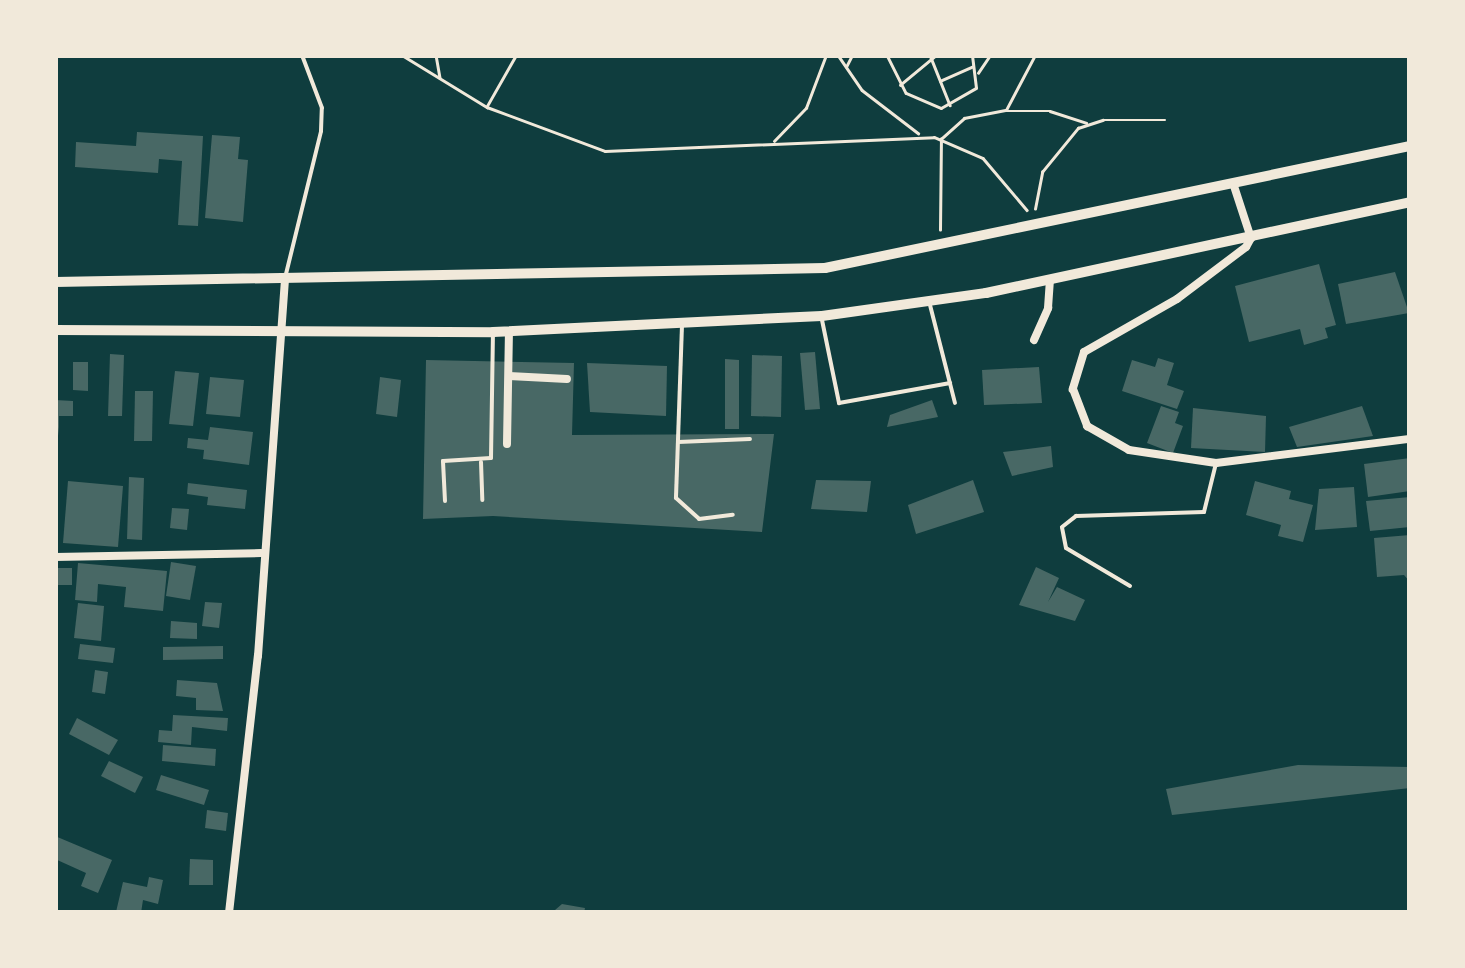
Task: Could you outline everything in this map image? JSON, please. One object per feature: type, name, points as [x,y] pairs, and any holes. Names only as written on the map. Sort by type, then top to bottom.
[{"type":"main road","points":[[55,282],[825,268],[1410,146]]},
{"type":"main road","points":[[55,330],[508,332],[822,316],[929,302],[1050,279],[1410,202]]},
{"type":"street","points":[[1234,183],[1250,238],[1213,275],[1106,336],[1076,368],[1076,408],[1101,440],[1164,460],[1216,463],[1410,439]]},
{"type":"street","points":[[229,913],[258,656],[261,553],[284,278]]},
{"type":"street","points":[[1034,340],[1048,308],[1050,279]]},
{"type":"street","points":[[507,444],[508,332]]},
{"type":"street","points":[[509,376],[567,379]]},
{"type":"street","points":[[55,557],[261,553]]},
{"type":"lane","points":[[284,278],[321,131],[322,108],[302,55]]},
{"type":"lane","points":[[929,302],[955,403]]},
{"type":"lane","points":[[822,316],[839,403],[950,383]]},
{"type":"lane","points":[[682,325],[676,498],[685,512],[719,521],[733,516]]},
{"type":"lane","points":[[445,501],[443,461],[481,462],[491,458],[493,332]]},
{"type":"lane","points":[[678,442],[750,439]]},
{"type":"lane","points":[[481,462],[482,500]]},
{"type":"lane","points":[[1130,586],[1066,548],[1062,527],[1076,516],[1204,512],[1216,463]]},
{"type":"path","points":[[402,55],[486,107],[613,152],[921,135],[941,139],[998,170],[1028,215]]},
{"type":"path","points":[[436,55],[440,80]]},
{"type":"path","points":[[486,107],[516,55]]},
{"type":"path","points":[[772,142],[806,108],[826,55]]},
{"type":"path","points":[[838,55],[845,68],[921,135]]},
{"type":"path","points":[[845,68],[852,55]]},
{"type":"path","points":[[887,55],[900,84],[929,106],[950,106],[976,88],[972,55]]},
{"type":"path","points":[[977,75],[990,55]]},
{"type":"path","points":[[1004,112],[1035,55]]},
{"type":"path","points":[[900,84],[932,56],[950,106]]},
{"type":"path","points":[[940,81],[975,65]]},
{"type":"path","points":[[940,233],[941,139],[964,118],[1050,111],[1087,124],[1165,120]]},
{"type":"path","points":[[1036,214],[1042,172],[1087,124]]},
{"type":"building","points":[[137,132],[203,136],[198,226],[178,225],[182,161],[159,159],[158,173],[75,167],[76,142],[136,146]]},
{"type":"building","points":[[212,135],[240,137],[238,159],[248,160],[243,222],[205,218]]},
{"type":"building","points":[[1319,264],[1336,325],[1325,328],[1328,338],[1304,345],[1300,329],[1249,342],[1235,286]]},
{"type":"building","points":[[1395,272],[1409,313],[1346,324],[1338,284]]},
{"type":"building","points":[[815,352],[820,409],[805,410],[800,353]]},
{"type":"building","points":[[110,354],[124,355],[122,416],[108,416]]},
{"type":"building","points":[[752,355],[782,356],[781,417],[751,416]]},
{"type":"building","points":[[1158,358],[1174,363],[1167,385],[1184,391],[1177,409],[1122,391],[1132,360],[1155,367]]},
{"type":"building","points":[[725,359],[739,360],[739,429],[725,429]]},
{"type":"building","points":[[426,360],[574,363],[572,435],[774,434],[762,532],[493,516],[423,519]]},
{"type":"building","points":[[73,362],[88,362],[88,391],[73,390]]},
{"type":"building","points":[[587,363],[667,366],[666,416],[590,412]]},
{"type":"building","points":[[1039,367],[1042,403],[984,405],[982,370]]},
{"type":"building","points":[[175,371],[199,373],[193,426],[169,424]]},
{"type":"building","points":[[210,377],[244,380],[240,417],[206,414]]},
{"type":"building","points":[[380,377],[401,380],[397,417],[376,414]]},
{"type":"building","points":[[135,391],[153,391],[152,441],[134,441]]},
{"type":"building","points":[[55,400],[73,401],[73,416],[59,416],[59,436]]},
{"type":"building","points":[[932,400],[938,417],[887,427],[890,415]]},
{"type":"building","points":[[1161,406],[1179,412],[1175,423],[1183,426],[1173,453],[1147,443]]},
{"type":"building","points":[[1362,406],[1373,436],[1297,447],[1289,427]]},
{"type":"building","points":[[1193,408],[1266,416],[1265,452],[1191,448]]},
{"type":"building","points":[[210,427],[253,432],[249,465],[203,459],[204,450],[187,448],[188,438],[208,440]]},
{"type":"building","points":[[1051,446],[1053,467],[1012,476],[1003,452]]},
{"type":"building","points":[[1410,458],[1410,491],[1368,497],[1364,464]]},
{"type":"building","points":[[129,477],[144,478],[142,540],[127,539]]},
{"type":"building","points":[[816,480],[871,481],[867,512],[811,509]]},
{"type":"building","points":[[973,480],[984,512],[916,534],[908,505]]},
{"type":"building","points":[[68,481],[123,486],[118,547],[63,543]]},
{"type":"building","points":[[1255,481],[1291,491],[1289,499],[1313,505],[1303,542],[1278,536],[1281,525],[1246,515]]},
{"type":"building","points":[[188,483],[247,490],[245,509],[207,505],[208,497],[187,494]]},
{"type":"building","points":[[1354,487],[1357,527],[1315,530],[1319,489]]},
{"type":"building","points":[[1410,497],[1410,527],[1370,531],[1366,501]]},
{"type":"building","points":[[172,508],[189,509],[187,530],[170,528]]},
{"type":"building","points":[[1410,535],[1410,582],[1404,575],[1377,577],[1374,538]]},
{"type":"building","points":[[171,562],[196,566],[190,600],[166,596]]},
{"type":"building","points":[[78,563],[167,571],[163,611],[124,607],[126,587],[98,584],[97,602],[75,600]]},
{"type":"building","points":[[1036,567],[1059,578],[1048,602],[1057,587],[1085,600],[1075,621],[1019,605]]},
{"type":"building","points":[[55,568],[72,568],[72,585],[55,585]]},
{"type":"building","points":[[205,602],[222,603],[219,628],[202,626]]},
{"type":"building","points":[[78,603],[104,606],[101,641],[74,638]]},
{"type":"building","points":[[171,621],[197,623],[197,639],[170,638]]},
{"type":"building","points":[[80,644],[115,648],[113,663],[78,659]]},
{"type":"building","points":[[223,646],[223,659],[163,660],[163,647]]},
{"type":"building","points":[[95,670],[108,672],[105,694],[92,692]]},
{"type":"building","points":[[177,680],[217,683],[223,711],[196,710],[196,698],[176,696]]},
{"type":"building","points":[[173,715],[228,718],[227,731],[192,727],[191,745],[158,742],[159,730],[172,731]]},
{"type":"building","points":[[77,718],[118,740],[109,755],[69,734]]},
{"type":"building","points":[[163,745],[216,749],[215,766],[162,761]]},
{"type":"building","points":[[109,761],[143,777],[135,793],[101,776]]},
{"type":"building","points":[[1298,765],[1410,767],[1410,788],[1172,815],[1166,789]]},
{"type":"building","points":[[161,775],[209,790],[204,805],[156,790]]},
{"type":"building","points":[[207,810],[228,813],[226,831],[205,828]]},
{"type":"building","points":[[55,836],[112,860],[98,893],[81,886],[86,873],[55,859]]},
{"type":"building","points":[[190,859],[213,860],[213,885],[189,885]]},
{"type":"building","points":[[149,877],[163,880],[158,904],[143,900],[141,913],[116,912],[123,882],[147,887]]},
{"type":"building","points":[[562,904],[585,908],[584,913],[493,913],[555,910]]}]
